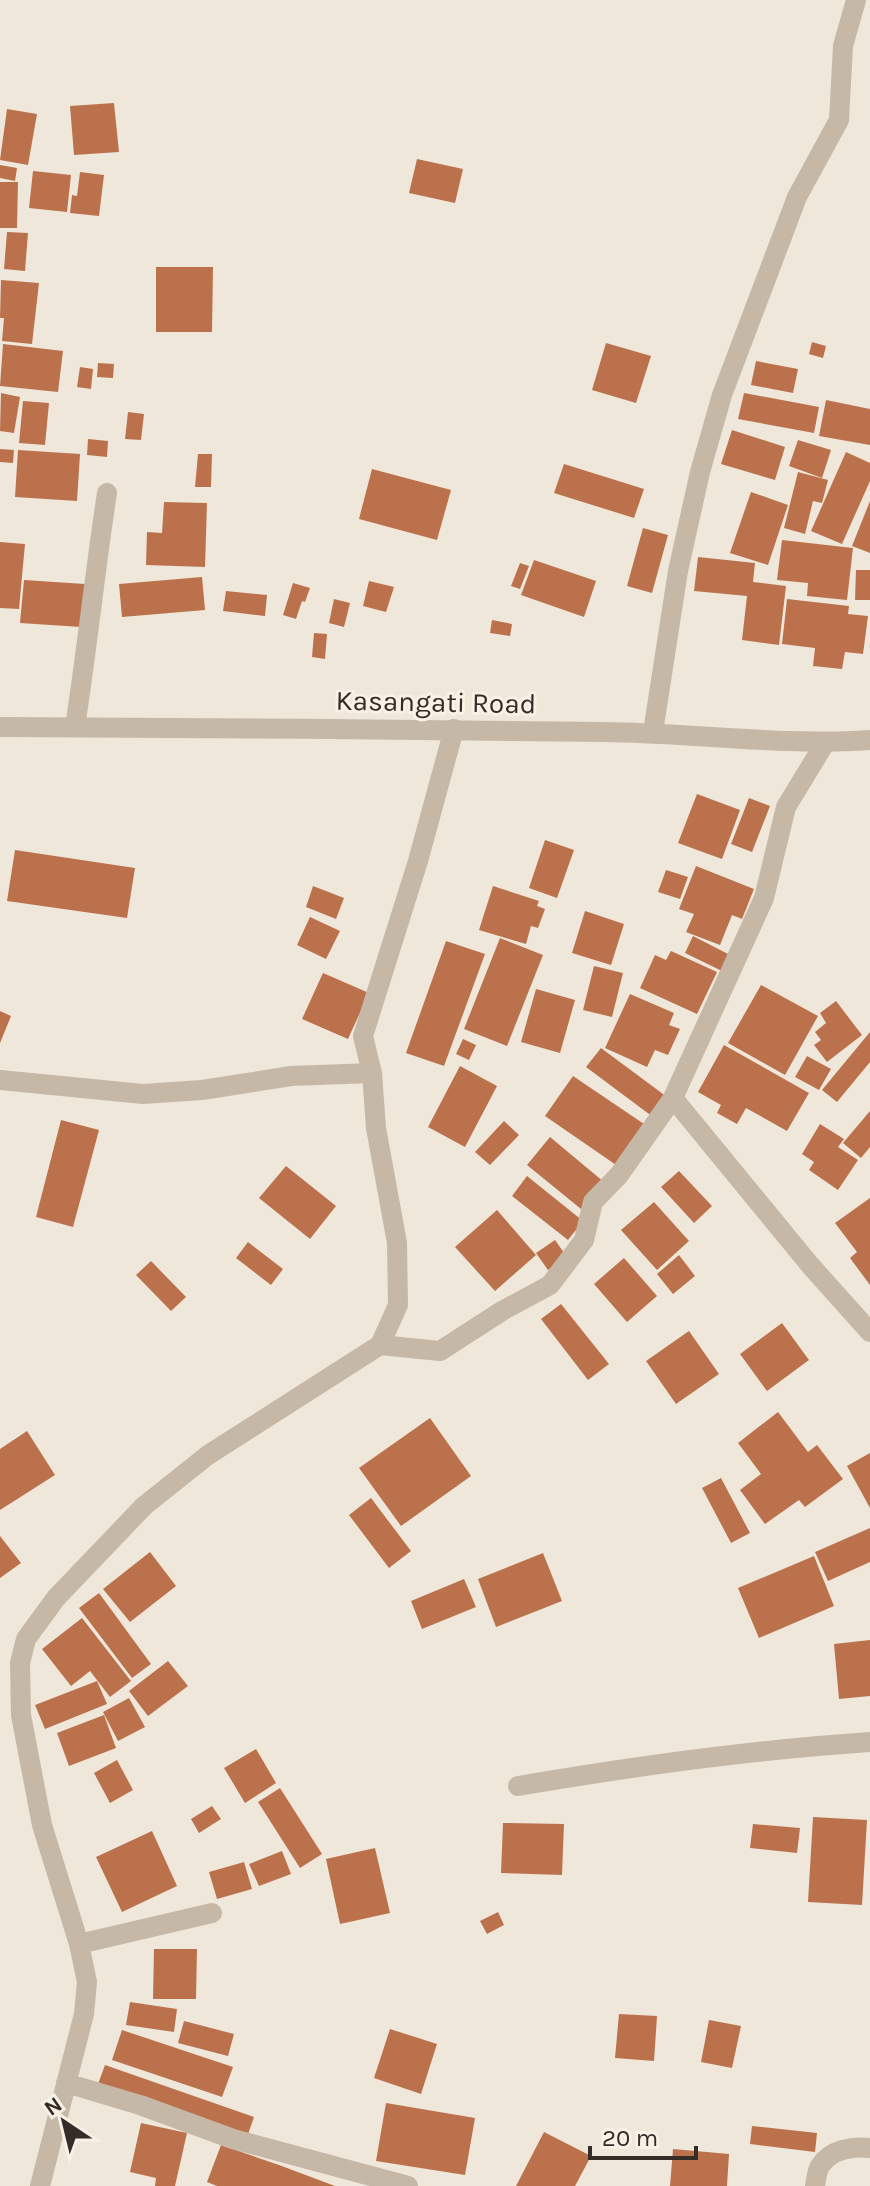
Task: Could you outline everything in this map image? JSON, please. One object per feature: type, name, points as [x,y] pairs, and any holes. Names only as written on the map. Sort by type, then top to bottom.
[{"type":"street","points":[[653,732],[678,571],[700,472],[722,395],[797,197],[839,120],[843,46],[856,0]]},
{"type":"street","points":[[75,727],[107,493]]},
{"type":"street","name":"Kasangati Road","points":[[0,727],[454,729],[653,732],[825,743],[870,740]]},
{"type":"street","points":[[40,2186],[87,1982],[79,1944],[42,1825],[10,1663],[56,1598],[144,1506],[208,1455],[380,1345],[398,1305],[397,1243],[376,1128],[372,1073],[363,1036],[418,861],[454,729]]},
{"type":"street","points":[[380,1345],[440,1351],[502,1311],[550,1285],[584,1240],[593,1202],[619,1175],[673,1098],[764,898],[786,807],[825,743]]},
{"type":"street","points":[[0,1080],[143,1094],[202,1090],[291,1076],[372,1073]]},
{"type":"street","points":[[673,1098],[810,1265],[870,1332]]},
{"type":"street","points":[[518,1786],[652,1763],[788,1747],[870,1742]]},
{"type":"street","points":[[79,1944],[212,1913]]},
{"type":"street","points":[[66,2083],[140,2105],[233,2139],[408,2186]]},
{"type":"street","points":[[815,2186],[820,2166],[837,2152],[855,2146],[870,2148]]},
{"type":"building","points":[[114,103],[119,152],[74,155],[70,106]]},
{"type":"building","points":[[7,109],[37,114],[28,165],[0,160]]},
{"type":"building","points":[[417,159],[463,169],[455,203],[409,193]]},
{"type":"building","points":[[0,165],[17,168],[15,181],[0,178]]},
{"type":"building","points":[[33,171],[71,175],[67,212],[29,208]]},
{"type":"building","points":[[80,172],[104,175],[99,216],[70,213],[72,195],[77,196]]},
{"type":"building","points":[[0,182],[18,182],[17,228],[0,228]]},
{"type":"building","points":[[7,232],[28,233],[25,271],[4,269]]},
{"type":"building","points":[[156,267],[213,267],[212,332],[156,332]]},
{"type":"building","points":[[1,280],[39,283],[32,344],[2,341]]},
{"type":"building","points":[[812,342],[826,346],[823,358],[809,354]]},
{"type":"building","points":[[606,343],[651,356],[636,403],[592,390]]},
{"type":"building","points":[[3,344],[63,351],[58,392],[0,386]]},
{"type":"building","points":[[756,361],[798,369],[793,393],[751,385]]},
{"type":"building","points":[[98,363],[114,364],[113,378],[97,377]]},
{"type":"building","points":[[80,367],[93,369],[91,389],[77,387]]},
{"type":"building","points":[[1,393],[20,397],[14,433],[0,431]]},
{"type":"building","points":[[744,393],[819,407],[814,433],[738,419]]},
{"type":"building","points":[[826,400],[870,409],[870,445],[819,436]]},
{"type":"building","points":[[23,401],[49,403],[45,445],[19,443]]},
{"type":"building","points":[[128,412],[144,414],[141,440],[125,439]]},
{"type":"building","points":[[732,430],[785,447],[775,480],[721,464]]},
{"type":"building","points":[[88,439],[108,441],[107,457],[87,455]]},
{"type":"building","points":[[798,440],[831,450],[822,478],[789,466]]},
{"type":"building","points":[[0,449],[14,450],[13,463],[0,462]]},
{"type":"building","points":[[18,450],[80,454],[77,501],[15,497]]},
{"type":"building","points":[[846,452],[870,463],[870,481],[842,544],[811,531]]},
{"type":"building","points":[[198,454],[212,454],[211,487],[195,487]]},
{"type":"building","points":[[564,464],[644,489],[634,518],[554,493]]},
{"type":"building","points":[[372,469],[451,490],[437,540],[359,519]]},
{"type":"building","points":[[798,472],[828,480],[822,503],[813,501],[805,534],[784,528]]},
{"type":"building","points":[[751,492],[788,505],[768,565],[730,553]]},
{"type":"building","points":[[870,501],[870,553],[852,546]]},
{"type":"building","points":[[164,502],[207,503],[205,567],[146,565],[147,532],[162,533]]},
{"type":"building","points":[[643,528],[668,535],[652,593],[627,586]]},
{"type":"building","points":[[782,540],[853,548],[847,600],[807,596],[808,583],[777,580]]},
{"type":"building","points":[[0,542],[25,544],[19,609],[0,608]]},
{"type":"building","points":[[698,557],[755,563],[753,582],[786,586],[779,645],[742,640],[747,596],[694,591]]},
{"type":"building","points":[[534,560],[596,581],[584,617],[521,595]]},
{"type":"building","points":[[520,563],[529,566],[520,589],[511,586]]},
{"type":"building","points":[[856,570],[870,570],[870,600],[855,600]]},
{"type":"building","points":[[202,577],[205,610],[122,617],[119,584]]},
{"type":"building","points":[[24,580],[85,584],[81,627],[20,623]]},
{"type":"building","points":[[369,581],[394,587],[386,612],[363,606]]},
{"type":"building","points":[[293,583],[310,588],[296,619],[283,615]]},
{"type":"building","points":[[226,591],[267,595],[265,616],[223,611]]},
{"type":"building","points":[[334,599],[350,603],[344,627],[329,623]]},
{"type":"building","points":[[787,599],[849,606],[848,614],[868,616],[863,654],[845,652],[842,669],[813,666],[815,648],[782,644]]},
{"type":"building","points":[[492,620],[512,624],[510,636],[490,633]]},
{"type":"building","points":[[314,633],[327,634],[325,659],[312,657]]},
{"type":"building","points":[[697,794],[740,810],[722,859],[678,843]]},
{"type":"building","points":[[749,798],[770,806],[752,852],[731,844]]},
{"type":"building","points":[[545,840],[574,850],[557,898],[529,888]]},
{"type":"building","points":[[15,850],[135,868],[127,918],[7,901]]},
{"type":"building","points":[[696,866],[754,889],[742,919],[732,915],[720,945],[686,932],[694,914],[679,909]]},
{"type":"building","points":[[666,870],[688,877],[680,899],[658,892]]},
{"type":"building","points":[[313,886],[344,898],[336,919],[306,907]]},
{"type":"building","points":[[493,886],[539,901],[537,906],[545,909],[538,928],[531,926],[526,944],[479,930]]},
{"type":"building","points":[[585,911],[624,924],[611,965],[572,953]]},
{"type":"building","points":[[310,917],[340,931],[326,959],[297,945]]},
{"type":"building","points":[[693,936],[730,955],[722,971],[685,953]]},
{"type":"building","points":[[500,938],[543,955],[507,1046],[464,1029]]},
{"type":"building","points":[[446,941],[485,954],[444,1066],[406,1053]]},
{"type":"building","points":[[671,951],[717,972],[697,1014],[640,988],[655,955],[666,960]]},
{"type":"building","points":[[594,966],[623,973],[612,1017],[583,1010]]},
{"type":"building","points":[[323,973],[369,993],[348,1039],[302,1019]]},
{"type":"building","points":[[761,985],[818,1016],[785,1075],[728,1043]]},
{"type":"building","points":[[536,989],[575,1000],[560,1053],[521,1042]]},
{"type":"building","points":[[630,994],[674,1013],[669,1025],[680,1029],[668,1055],[655,1050],[647,1067],[605,1048]]},
{"type":"building","points":[[836,1001],[862,1035],[827,1062],[814,1045],[821,1040],[815,1032],[826,1023],[820,1013]]},
{"type":"building","points":[[0,1011],[11,1016],[0,1043]]},
{"type":"building","points":[[870,1032],[870,1062],[837,1102],[822,1090]]},
{"type":"building","points":[[463,1039],[476,1045],[469,1060],[456,1054]]},
{"type":"building","points":[[724,1045],[809,1093],[787,1131],[746,1108],[737,1124],[717,1113],[721,1105],[698,1092]]},
{"type":"building","points":[[601,1048],[667,1097],[653,1117],[586,1067]]},
{"type":"building","points":[[807,1056],[831,1069],[819,1090],[795,1077]]},
{"type":"building","points":[[460,1066],[497,1086],[465,1147],[428,1127]]},
{"type":"building","points":[[573,1076],[647,1126],[619,1167],[545,1116]]},
{"type":"building","points":[[870,1111],[870,1147],[861,1158],[843,1143]]},
{"type":"building","points":[[61,1120],[99,1130],[73,1227],[36,1217]]},
{"type":"building","points":[[504,1121],[519,1135],[490,1165],[475,1152]]},
{"type":"building","points":[[820,1124],[844,1139],[838,1147],[858,1160],[838,1190],[809,1170],[814,1162],[802,1154]]},
{"type":"building","points":[[550,1137],[604,1182],[581,1209],[527,1165]]},
{"type":"building","points":[[286,1166],[336,1206],[310,1239],[259,1198]]},
{"type":"building","points":[[679,1171],[712,1206],[694,1223],[661,1187]]},
{"type":"building","points":[[527,1176],[583,1221],[568,1240],[512,1196]]},
{"type":"building","points":[[870,1198],[870,1285],[850,1258],[857,1252],[835,1223]]},
{"type":"building","points":[[654,1202],[689,1241],[657,1270],[621,1230]]},
{"type":"building","points":[[497,1210],[536,1255],[495,1291],[455,1247]]},
{"type":"building","points":[[555,1240],[567,1257],[548,1270],[536,1253]]},
{"type":"building","points":[[248,1242],[283,1269],[271,1285],[236,1258]]},
{"type":"building","points":[[679,1255],[695,1276],[673,1294],[657,1274]]},
{"type":"building","points":[[624,1258],[657,1296],[627,1322],[594,1284]]},
{"type":"building","points":[[151,1261],[186,1297],[171,1311],[136,1275]]},
{"type":"building","points":[[561,1304],[609,1364],[588,1380],[541,1319]]},
{"type":"building","points":[[782,1323],[809,1360],[767,1391],[740,1354]]},
{"type":"building","points":[[689,1331],[719,1374],[676,1404],[646,1361]]},
{"type":"building","points":[[778,1412],[808,1452],[817,1445],[843,1479],[805,1507],[799,1500],[765,1524],[740,1490],[761,1474],[738,1443]]},
{"type":"building","points":[[430,1418],[471,1476],[401,1526],[359,1468]]},
{"type":"building","points":[[27,1431],[55,1475],[0,1510],[0,1449]]},
{"type":"building","points":[[870,1453],[870,1508],[847,1466]]},
{"type":"building","points":[[721,1478],[750,1533],[731,1543],[702,1488]]},
{"type":"building","points":[[371,1498],[411,1551],[389,1568],[349,1515]]},
{"type":"building","points":[[870,1528],[870,1562],[828,1581],[815,1552]]},
{"type":"building","points":[[0,1536],[21,1563],[0,1578]]},
{"type":"building","points":[[150,1552],[176,1586],[130,1622],[103,1589]]},
{"type":"building","points":[[543,1553],[562,1601],[496,1627],[478,1579]]},
{"type":"building","points":[[814,1556],[834,1606],[759,1638],[738,1588]]},
{"type":"building","points":[[464,1579],[476,1607],[422,1629],[411,1601]]},
{"type":"building","points":[[99,1593],[151,1664],[132,1678],[79,1608]]},
{"type":"building","points":[[82,1618],[131,1681],[110,1697],[90,1671],[71,1686],[42,1649]]},
{"type":"building","points":[[870,1640],[870,1696],[839,1699],[834,1644]]},
{"type":"building","points":[[168,1661],[188,1686],[148,1716],[129,1691]]},
{"type":"building","points":[[97,1681],[107,1704],[45,1729],[35,1705]]},
{"type":"building","points":[[129,1698],[145,1727],[118,1741],[103,1712]]},
{"type":"building","points":[[104,1715],[116,1748],[69,1766],[57,1733]]},
{"type":"building","points":[[256,1749],[276,1783],[245,1803],[224,1768]]},
{"type":"building","points":[[117,1760],[133,1790],[110,1803],[94,1773]]},
{"type":"building","points":[[280,1788],[322,1854],[300,1868],[258,1802]]},
{"type":"building","points":[[212,1806],[221,1819],[199,1833],[191,1819]]},
{"type":"building","points":[[813,1817],[867,1820],[862,1905],[808,1902]]},
{"type":"building","points":[[503,1823],[564,1824],[562,1875],[501,1873]]},
{"type":"building","points":[[753,1824],[800,1828],[797,1853],[750,1848]]},
{"type":"building","points":[[152,1831],[177,1886],[122,1912],[96,1857]]},
{"type":"building","points":[[375,1848],[390,1913],[340,1924],[326,1859]]},
{"type":"building","points":[[282,1851],[291,1874],[259,1886],[249,1864]]},
{"type":"building","points":[[244,1862],[252,1889],[217,1899],[209,1872]]},
{"type":"building","points":[[498,1912],[504,1925],[487,1934],[480,1921]]},
{"type":"building","points":[[154,1949],[197,1949],[196,1999],[153,1999]]},
{"type":"building","points":[[130,2002],[177,2009],[174,2032],[126,2025]]},
{"type":"building","points":[[619,2014],[657,2016],[654,2061],[615,2058]]},
{"type":"building","points":[[709,2020],[741,2026],[732,2068],[701,2062]]},
{"type":"building","points":[[184,2021],[234,2034],[228,2056],[178,2043]]},
{"type":"building","points":[[390,2029],[437,2044],[421,2094],[374,2078]]},
{"type":"building","points":[[122,2030],[233,2067],[222,2097],[112,2060]]},
{"type":"building","points":[[105,2065],[254,2117],[247,2137],[98,2084]]},
{"type":"building","points":[[386,2103],[475,2118],[465,2175],[376,2161]]},
{"type":"building","points":[[141,2123],[187,2133],[175,2186],[155,2186],[156,2178],[130,2172]]},
{"type":"building","points":[[752,2126],[817,2133],[815,2152],[750,2144]]},
{"type":"building","points":[[544,2132],[591,2156],[575,2186],[516,2186]]},
{"type":"building","points":[[221,2145],[335,2186],[217,2186],[207,2182]]},
{"type":"building","points":[[673,2149],[729,2154],[727,2186],[670,2186]]}]
